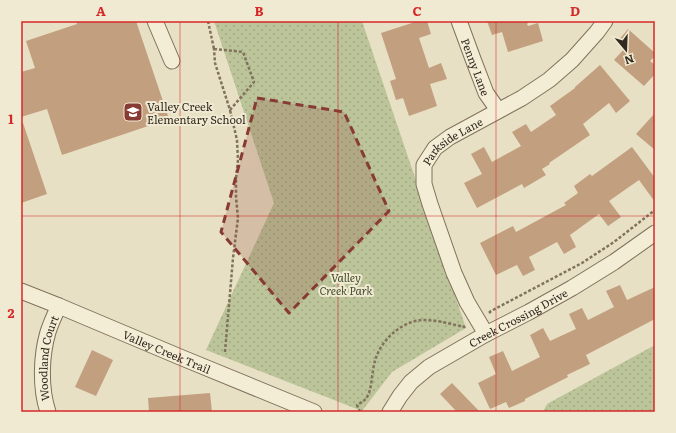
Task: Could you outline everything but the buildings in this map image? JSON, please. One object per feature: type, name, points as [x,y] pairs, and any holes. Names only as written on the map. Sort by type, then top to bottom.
[{"type":"street","points":[[155,21],[172,61]]},
{"type":"street","name":"Penny Lane","points":[[460,21],[486,93],[498,110]]},
{"type":"street","name":"Parkside Lane","points":[[486,334],[467,302],[454,273],[424,184],[424,165],[435,148],[450,137],[522,98],[549,80],[572,60],[605,21]]},
{"type":"street","name":"Creek Crossing Drive","points":[[390,412],[411,382],[429,367],[486,334],[572,288],[614,262],[655,233]]},
{"type":"street","name":"Valley Creek Trail","points":[[21,291],[314,412]]},
{"type":"street","name":"Woodland Court","points":[[48,412],[43,395],[42,363],[48,331],[59,306]]},
{"type":"path","points":[[208,21],[214,49],[215,63],[238,140],[236,184],[238,218],[225,352]]},
{"type":"path","points":[[214,49],[243,52],[254,82],[230,110]]},
{"type":"path","points":[[360,412],[357,405],[369,394],[375,360],[382,346],[392,334],[403,326],[414,321],[423,320],[464,327],[582,263],[614,242],[655,210]]},
{"type":"highlighted area","points":[[257,98],[344,112],[389,211],[289,313],[221,232]]},
{"type":"green space","name":"Valley Creek Park","points":[[214,21],[362,21],[466,328],[392,372],[362,411],[206,350],[274,203]]},
{"type":"green space","points":[[655,345],[655,412],[543,412],[547,404]]},
{"type":"place","name":"Valley Creek Elementary School","points":[[133,112]]}]
